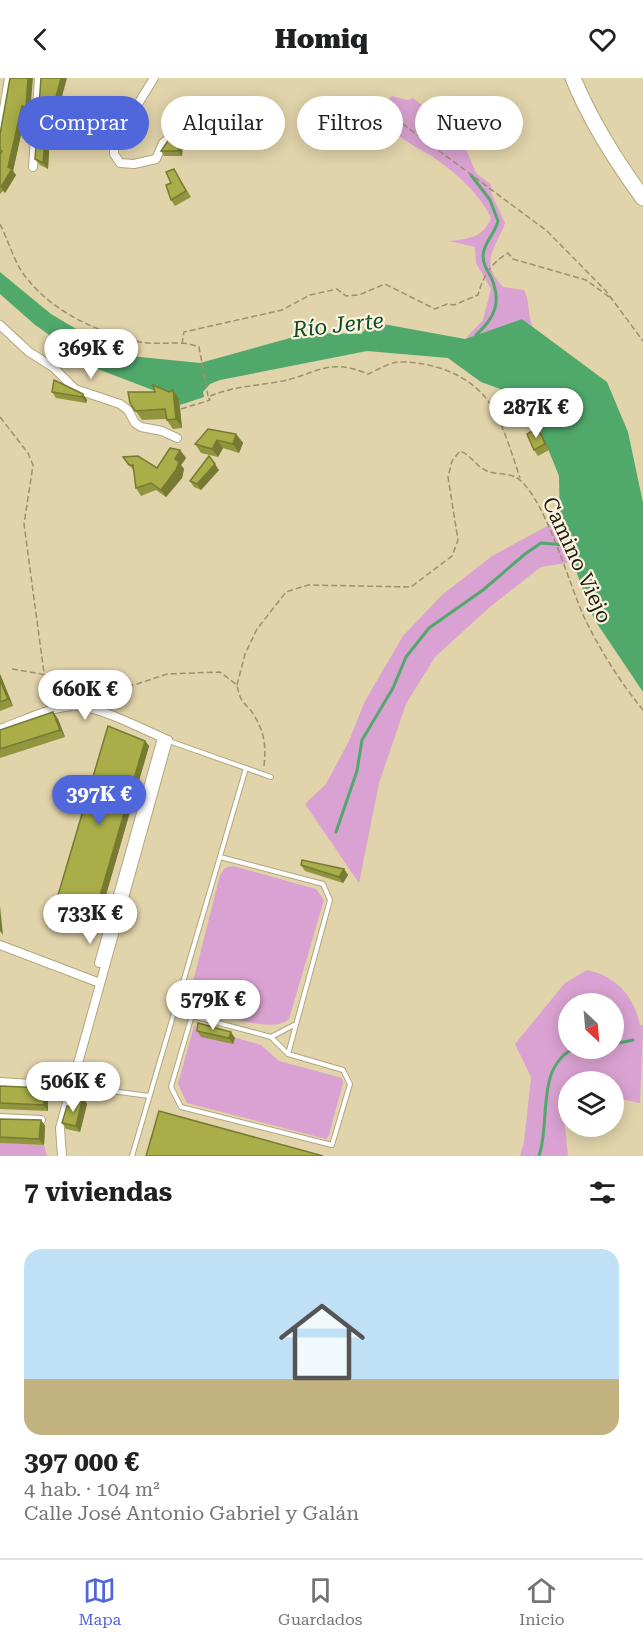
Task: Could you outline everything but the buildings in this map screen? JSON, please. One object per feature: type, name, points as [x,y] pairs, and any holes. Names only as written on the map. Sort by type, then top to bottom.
[{"type":"highway","points":[[573,78],[585,108],[613,157],[643,198]]},
{"type":"street","points":[[0,133],[9,78]]},
{"type":"street","points":[[33,167],[39,78]]},
{"type":"street","points":[[154,78],[114,143],[114,154],[120,163],[134,164],[156,159],[161,148]]},
{"type":"street","points":[[0,325],[28,352],[52,367],[75,389],[120,404],[128,410],[135,423],[177,438]]},
{"type":"street","points":[[0,729],[64,707],[77,706],[95,710],[165,739],[55,1130],[56,1156]]},
{"type":"street","points":[[0,945],[97,982]]},
{"type":"street","points":[[0,1082],[69,1086]]},
{"type":"street","points":[[62,1156],[60,1128],[69,1086]]},
{"type":"street","points":[[0,1118],[41,1120]]},
{"type":"lane","points":[[165,739],[271,777]]},
{"type":"lane","points":[[132,1156],[246,768]]},
{"type":"lane","points":[[220,857],[323,884],[330,900],[288,1054]]},
{"type":"lane","points":[[174,1011],[192,1015],[271,1037],[288,1054],[343,1070],[350,1084],[332,1145],[181,1107],[171,1087],[192,1015]]},
{"type":"lane","points":[[271,1037],[295,1025]]},
{"type":"lane","points":[[69,1086],[149,1096]]},
{"type":"path","points":[[403,124],[547,231],[612,299],[643,341]]},
{"type":"path","points":[[0,224],[29,282],[56,306],[92,327],[132,339],[197,346],[200,349],[210,400],[180,409]]},
{"type":"path","points":[[182,344],[184,332],[282,310],[310,295],[337,289],[346,296],[359,295],[385,284],[435,309],[447,304],[453,305],[478,295],[481,282],[495,261],[508,253],[513,259],[586,280],[612,299]]},
{"type":"path","points":[[208,397],[230,388],[280,382],[313,369],[348,366],[368,374],[396,362],[443,369],[456,373],[486,398],[507,440],[521,480]]},
{"type":"path","points":[[0,417],[28,453],[33,465],[24,524],[44,674]]},
{"type":"path","name":"Camino Viejo","points":[[237,686],[245,654],[257,629],[286,592],[308,585],[411,587],[452,556],[458,540],[448,477],[452,461],[460,451],[467,454],[486,471],[510,474],[521,480],[540,508],[585,618],[606,658],[643,710]]},
{"type":"path","points":[[12,669],[110,686],[134,685],[167,675],[220,672],[237,686],[240,702],[255,716],[267,745],[263,774]]},
{"type":"shaded area","points":[[413,98],[415,100],[415,146],[404,140],[403,99]]},
{"type":"shaded area","points":[[421,150],[466,150],[476,173],[491,185],[491,193],[505,223],[491,255],[491,270],[503,287],[524,290],[533,327],[522,319],[465,339],[483,320],[491,289],[476,263],[475,247],[449,241],[479,234],[491,218],[474,192],[450,169]]},
{"type":"shaded area","points":[[0,272],[51,314],[120,355],[200,363],[308,333],[361,334],[372,322],[465,339],[522,319],[607,382],[628,432],[643,503],[643,692],[594,619],[560,528],[559,476],[528,399],[481,382],[448,358],[367,351],[220,380],[210,384],[203,392],[204,397],[180,405],[179,400],[95,368],[34,324],[0,294]]},
{"type":"shaded area","points":[[555,522],[560,528],[572,562],[541,567],[491,606],[435,657],[406,704],[379,783],[359,883],[305,804],[326,784],[349,741],[365,701],[403,636],[442,595],[492,556]]},
{"type":"shaded area","points":[[233,866],[316,889],[324,900],[289,1019],[281,1023],[258,1024],[230,1018],[195,1007],[188,1002],[220,875],[225,868]]},
{"type":"shaded area","points":[[587,970],[607,977],[628,996],[640,1025],[643,1025],[640,1103],[624,1100],[624,1071],[558,1071],[558,1137],[566,1137],[568,1156],[520,1156],[524,1142],[531,1077],[515,1044],[565,983]]},
{"type":"shaded area","points":[[194,1026],[261,1045],[279,1061],[342,1078],[343,1083],[326,1139],[187,1103],[178,1084]]},
{"type":"shaded area","points":[[0,1143],[44,1145],[47,1156],[0,1156]]},
{"type":"waterway","points":[[471,175],[490,200],[498,221],[485,246],[483,255],[484,264],[496,294],[495,309],[488,322],[476,335]]},
{"type":"waterway","points":[[336,832],[357,771],[362,740],[393,688],[406,657],[429,628],[483,590],[541,543],[566,545]]},
{"type":"waterway","points":[[624,1042],[633,1040]]},
{"type":"waterway","points":[[539,1156],[549,1081],[560,1059]]},
{"type":"water label","name":"Río Jerte","points":[[338,325]]}]
